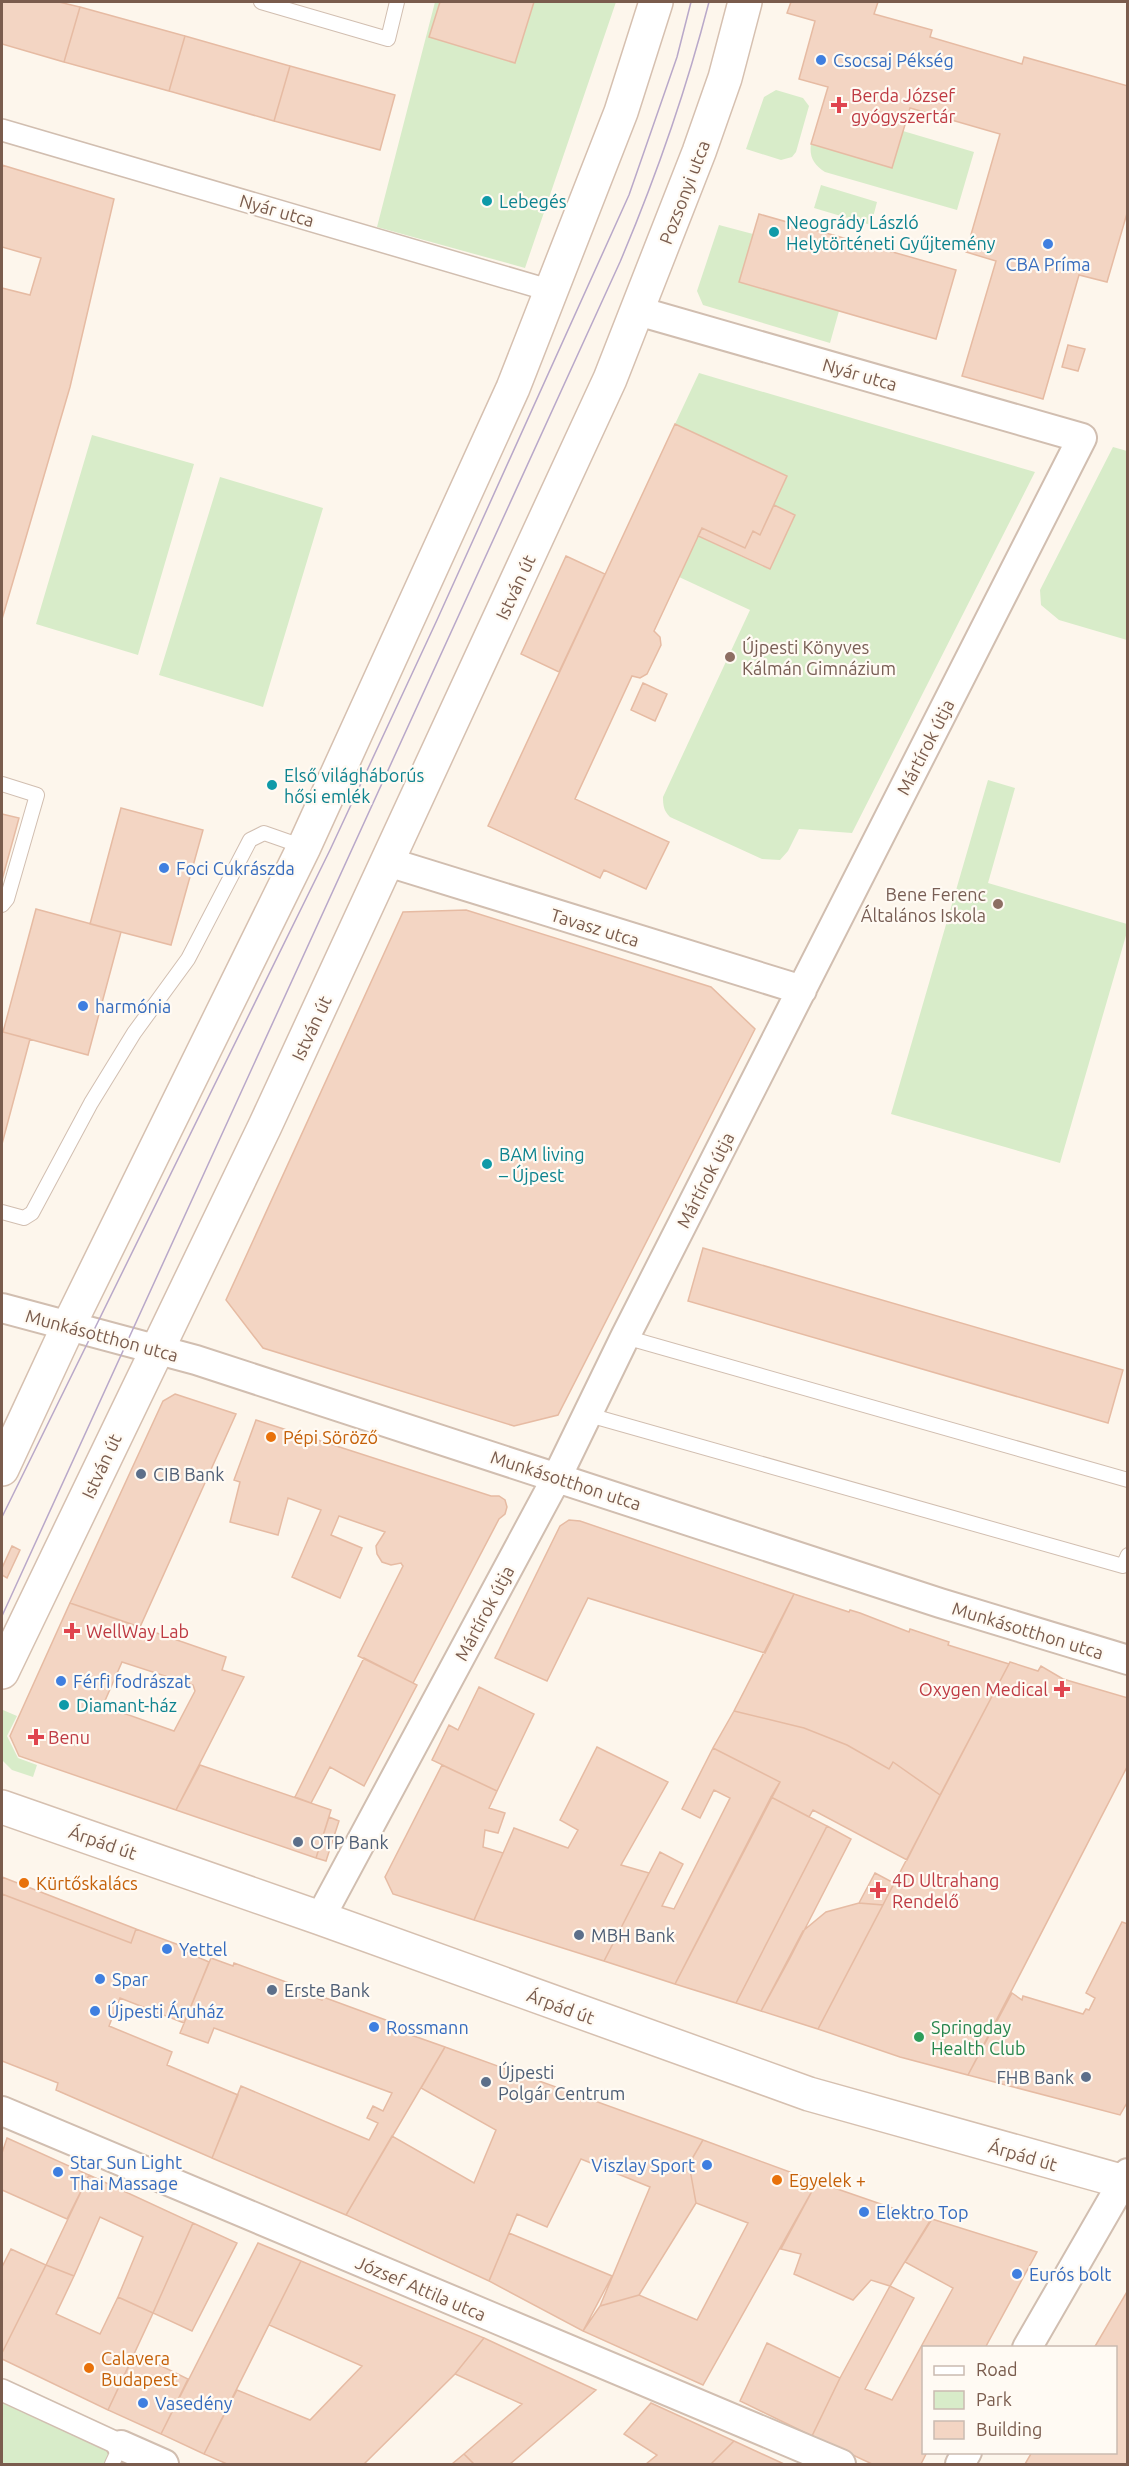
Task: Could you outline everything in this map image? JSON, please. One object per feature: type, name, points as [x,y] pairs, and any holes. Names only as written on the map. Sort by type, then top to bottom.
[{"type":"main road","points":[[2,1469],[68,1327],[304,847],[509,398],[552,291],[592,181],[621,112],[656,2]]},
{"type":"main road","name":"Pozsonyi utca","points":[[610,379],[707,131],[725,78],[745,2]]},
{"type":"main road","name":"István út","points":[[2,1672],[388,862],[610,379]]},
{"type":"main road","name":"Árpád út","points":[[2,1807],[320,1918],[809,2094],[1126,2179]]},
{"type":"street","name":"Nyár utca","points":[[2,130],[552,291]]},
{"type":"street","name":"Nyár utca","points":[[638,311],[1082,438]]},
{"type":"street","name":"Mártírok útja","points":[[320,1918],[558,1477],[625,1337],[1082,438]]},
{"type":"street","name":"Tavasz utca","points":[[388,862],[802,990]]},
{"type":"street","name":"Munkásotthon utca","points":[[2,1308],[196,1360],[940,1603],[1128,1660]]},
{"type":"street","name":"József Attila utca","points":[[2,2111],[841,2464]]},
{"type":"street","points":[[1028,2346],[1126,2179]]},
{"type":"street","points":[[2,2390],[116,2455],[164,2464]]},
{"type":"lane","points":[[261,2],[388,39],[398,2]]},
{"type":"lane","points":[[2,784],[37,795],[8,899],[2,905]]},
{"type":"lane","points":[[2,1212],[24,1218],[32,1213],[91,1103],[134,1033],[188,959],[250,840],[264,832],[304,847]]},
{"type":"lane","points":[[625,1337],[1128,1480]]},
{"type":"lane","points":[[589,1415],[1123,1566],[1128,1555]]},
{"type":"green space","points":[[435,2],[616,2],[525,268],[377,227]]},
{"type":"green space","points":[[776,90],[803,98],[809,106],[796,152],[792,157],[781,160],[746,149],[764,97]]},
{"type":"green space","points":[[903,131],[974,152],[957,210],[825,172],[812,157],[811,144],[892,167]]},
{"type":"green space","points":[[821,185],[877,202],[871,225],[814,208]]},
{"type":"green space","points":[[719,225],[753,234],[740,282],[839,311],[830,343],[703,305],[697,291]]},
{"type":"green space","points":[[699,373],[1035,472],[852,833],[799,829],[788,851],[780,860],[762,859],[670,817],[664,806],[663,797],[750,610],[679,577],[698,536],[769,569],[794,515],[774,505],[787,476],[675,424]]},
{"type":"green space","points":[[92,435],[194,464],[138,655],[36,624]]},
{"type":"green space","points":[[1113,447],[1127,451],[1127,640],[1059,620],[1041,605],[1040,590]]},
{"type":"green space","points":[[220,477],[323,508],[263,707],[159,675]]},
{"type":"green space","points":[[988,780],[1015,788],[988,883],[1127,924],[1127,932],[1060,1163],[891,1114]]},
{"type":"green space","points":[[3,1710],[17,1716],[7,1736],[18,1758],[37,1765],[33,1777],[12,1770],[2,1760]]},
{"type":"green space","points":[[2,2397],[111,2449],[104,2464],[2,2464]]},
{"type":"building","points":[[2,2],[59,2],[80,7],[64,62],[2,44]]},
{"type":"building","points":[[440,2],[534,2],[515,63],[429,37]]},
{"type":"building","points":[[791,2],[878,2],[874,14],[932,30],[930,37],[1022,64],[1024,57],[1128,86],[1128,210],[1107,282],[1079,275],[1043,399],[962,376],[996,261],[966,252],[1000,134],[910,108],[892,168],[811,144],[828,87],[799,79],[815,21],[787,13]]},
{"type":"building","points":[[80,7],[185,36],[169,91],[64,62]]},
{"type":"building","points":[[185,36],[290,66],[274,121],[169,91]]},
{"type":"building","points":[[290,66],[395,95],[380,150],[274,121]]},
{"type":"building","points":[[2,165],[114,199],[70,387],[2,619],[2,288],[30,295],[41,258],[2,247]]},
{"type":"building","points":[[759,214],[956,270],[936,339],[739,282]]},
{"type":"building","points":[[1068,345],[1085,349],[1078,371],[1062,367]]},
{"type":"building","points":[[675,424],[787,476],[760,535],[753,531],[745,548],[702,528],[654,631],[660,637],[661,645],[647,674],[640,678],[632,676],[575,799],[669,842],[646,889],[604,870],[600,878],[488,826]]},
{"type":"building","points":[[774,505],[795,515],[770,569],[698,536],[702,528],[745,548],[753,531],[760,535]]},
{"type":"building","points":[[566,556],[605,574],[559,672],[521,654]]},
{"type":"building","points":[[643,683],[667,694],[655,721],[631,710]]},
{"type":"building","points":[[121,808],[203,830],[171,945],[90,924]]},
{"type":"building","points":[[2,814],[19,818],[2,880]]},
{"type":"building","points":[[36,909],[121,932],[88,1055],[3,1032]]},
{"type":"building","name":"BAM living – Újpest","points":[[466,910],[711,987],[755,1029],[558,1415],[514,1426],[263,1348],[226,1300],[403,912]]},
{"type":"building","points":[[2,1032],[30,1039],[2,1144]]},
{"type":"building","points":[[703,1248],[1123,1370],[1108,1423],[688,1301]]},
{"type":"building","points":[[175,1394],[236,1414],[140,1627],[70,1603],[163,1401]]},
{"type":"building","points":[[256,1420],[491,1496],[499,1496],[505,1500],[507,1507],[505,1514],[499,1519],[413,1683],[358,1656],[403,1566],[401,1563],[391,1565],[382,1562],[377,1554],[376,1546],[385,1532],[339,1516],[331,1535],[362,1548],[340,1598],[292,1577],[321,1510],[288,1498],[278,1535],[230,1522],[240,1482],[234,1480]]},
{"type":"building","points":[[569,1520],[580,1521],[794,1594],[765,1653],[588,1598],[547,1681],[495,1658],[560,1526]]},
{"type":"building","points":[[12,1546],[20,1550],[7,1578],[2,1575],[2,1568]]},
{"type":"building","points":[[794,1594],[849,1612],[850,1610],[860,1613],[909,1632],[910,1629],[949,1642],[948,1645],[1009,1664],[940,1795],[893,1762],[889,1769],[847,1745],[804,1728],[734,1711]]},
{"type":"building","name":"Diamant-ház","points":[[70,1603],[226,1657],[222,1670],[244,1677],[176,1810],[19,1756],[10,1736]],"holes":[[[122,1662],[193,1685],[195,1691],[174,1731],[106,1707],[104,1703]]]},
{"type":"building","points":[[364,1658],[417,1685],[364,1786],[330,1767],[311,1803],[295,1797]]},
{"type":"building","points":[[1010,1662],[1038,1671],[1041,1666],[1063,1679],[1128,1698],[1128,1765],[968,2075],[900,2057],[818,2029]]},
{"type":"building","points":[[479,1687],[534,1714],[497,1791],[432,1760],[449,1725],[458,1730]]},
{"type":"building","points":[[734,1711],[804,1728],[847,1745],[889,1769],[893,1762],[940,1795],[907,1860],[813,1810],[809,1817],[771,1797],[780,1782],[713,1748]]},
{"type":"building","points":[[597,1747],[668,1782],[621,1865],[649,1873],[604,1961],[474,1920],[514,1828],[568,1848],[578,1830],[560,1820]]},
{"type":"building","points":[[713,1748],[780,1782],[675,1984],[604,1961],[660,1852],[683,1864],[662,1906],[674,1909],[730,1798],[714,1790],[700,1818],[682,1809]]},
{"type":"building","points":[[200,1765],[331,1810],[316,1858],[176,1810]]},
{"type":"building","points":[[442,1765],[497,1791],[489,1808],[505,1813],[498,1833],[485,1830],[483,1847],[503,1853],[474,1920],[393,1894],[385,1877]]},
{"type":"building","points":[[771,1797],[827,1826],[736,2003],[675,1984]]},
{"type":"building","points":[[329,1817],[339,1821],[326,1861],[316,1858]]},
{"type":"building","points":[[827,1826],[851,1839],[790,1958],[761,2011],[736,2003]]},
{"type":"building","points":[[875,1873],[894,1883],[883,1905],[859,1903]]},
{"type":"building","points":[[2,1877],[136,1929],[131,1943],[2,1894]]},
{"type":"building","name":"Újpesti Áruház","points":[[2,1894],[131,1943],[136,1929],[187,1948],[186,1952],[209,1962],[184,2023],[120,1998],[109,2026],[172,2052],[167,2065],[238,2095],[212,2158],[56,2090],[58,2083],[2,2061]]},
{"type":"building","points":[[859,1903],[883,1905],[818,2029],[761,2011],[803,1931],[826,1912]]},
{"type":"building","points":[[1122,1922],[1128,1924],[1128,2101],[1120,2115],[968,2075],[1012,1993],[1022,2000],[1023,1996],[1083,2014],[1086,2009],[1089,2010],[1095,1998],[1086,1993]]},
{"type":"building","points":[[211,1958],[233,1966],[234,1963],[297,1986],[295,1990],[322,2000],[323,1997],[413,2030],[411,2035],[445,2047],[346,2215],[212,2158],[241,2086],[369,2140],[378,2123],[367,2118],[373,2106],[383,2111],[392,2093],[214,2028],[208,2043],[180,2033]]},
{"type":"building","points":[[445,2047],[703,2140],[689,2164],[696,2203],[639,2295],[600,2306],[650,2187],[581,2159],[547,2227],[517,2214],[489,2281],[346,2215],[392,2136],[474,2183],[496,2130],[421,2088]]},
{"type":"building","points":[[7,2138],[89,2175],[67,2219],[2,2190],[2,2153]]},
{"type":"building","points":[[703,2140],[817,2182],[703,2385],[583,2331],[600,2306],[639,2295],[697,2320],[748,2223],[696,2203],[689,2164]]},
{"type":"building","points":[[89,2175],[193,2223],[153,2313],[118,2297],[143,2237],[100,2217],[74,2276],[46,2265]]},
{"type":"building","points":[[817,2182],[930,2221],[890,2286],[871,2280],[853,2300],[794,2274],[801,2254],[781,2249]]},
{"type":"building","points":[[932,2219],[1037,2252],[986,2346],[922,2346],[922,2454],[926,2454],[921,2464],[872,2464],[812,2436],[840,2378],[890,2286],[914,2298],[865,2389],[892,2400],[953,2288],[905,2262]]},
{"type":"building","points":[[193,2223],[237,2243],[192,2331],[153,2313]]},
{"type":"building","points":[[509,2233],[612,2276],[583,2331],[489,2281]]},
{"type":"building","points":[[258,2243],[301,2261],[204,2454],[161,2434]]},
{"type":"building","points":[[11,2249],[46,2265],[2,2353],[2,2267]]},
{"type":"building","points":[[301,2261],[484,2338],[455,2374],[364,2464],[227,2464],[204,2454],[237,2390],[310,2420],[362,2366],[269,2325]]},
{"type":"building","points":[[46,2265],[74,2276],[56,2314],[100,2334],[118,2297],[153,2313],[108,2410],[2,2359],[2,2353]]},
{"type":"building","points":[[1128,2290],[1128,2464],[1025,2464],[1031,2454],[1117,2454],[1117,2346],[1095,2346]]},
{"type":"building","points":[[484,2338],[596,2390],[510,2464],[474,2464],[464,2454],[522,2404],[455,2374]]},
{"type":"building","points":[[767,2343],[840,2378],[812,2436],[740,2401]]},
{"type":"building","points":[[135,2353],[188,2379],[161,2434],[108,2410]]},
{"type":"building","points":[[651,2403],[734,2441],[711,2464],[646,2464],[657,2455],[624,2434]]},
{"type":"building","points":[[734,2441],[784,2464],[711,2464]]},
{"type":"building","points":[[464,2454],[474,2464],[452,2464]]},
{"type":"tram line","points":[[2,1517],[330,850],[437,620],[629,195],[677,57],[691,2]]},
{"type":"tram line","points":[[2,1616],[620,262],[669,134],[709,2]]},
{"type":"place","name":"Csocsaj Pékség","points":[[821,60]]},
{"type":"place","name":"Berda József gyógyszertár","points":[[839,105]]},
{"type":"place","name":"Lebegés","points":[[487,201]]},
{"type":"place","name":"Neogrády László Helytörténeti Gyűjtemény","points":[[774,232]]},
{"type":"place","name":"CBA Príma","points":[[1048,244]]},
{"type":"place","name":"Újpesti Könyves Kálmán Gimnázium","points":[[730,657]]},
{"type":"place","name":"Első világháborús hősi emlék","points":[[272,785]]},
{"type":"place","name":"Foci Cukrászda","points":[[164,868]]},
{"type":"place","name":"Bene Ferenc Általános Iskola","points":[[998,904]]},
{"type":"place","name":"harmónia","points":[[83,1006]]},
{"type":"place","name":"BAM living – Újpest","points":[[487,1164]]},
{"type":"place","name":"Pépi Söröző","points":[[271,1437]]},
{"type":"place","name":"CIB Bank","points":[[141,1474]]},
{"type":"place","name":"WellWay Lab","points":[[72,1631]]},
{"type":"place","name":"Férfi fodrászat","points":[[61,1681]]},
{"type":"place","name":"Oxygen Medical","points":[[1062,1689]]},
{"type":"place","name":"Diamant-ház","points":[[64,1705]]},
{"type":"place","name":"Benu","points":[[36,1737]]},
{"type":"place","name":"OTP Bank","points":[[298,1842]]},
{"type":"place","name":"Kürtőskalács","points":[[24,1883]]},
{"type":"place","name":"4D Ultrahang Rendelő","points":[[878,1890]]},
{"type":"place","name":"MBH Bank","points":[[579,1935]]},
{"type":"place","name":"Yettel","points":[[167,1949]]},
{"type":"place","name":"Spar","points":[[100,1979]]},
{"type":"place","name":"Erste Bank","points":[[272,1990]]},
{"type":"place","name":"Újpesti Áruház","points":[[95,2011]]},
{"type":"place","name":"Rossmann","points":[[374,2027]]},
{"type":"place","name":"Springday Health Club","points":[[919,2037]]},
{"type":"place","name":"FHB Bank","points":[[1086,2077]]},
{"type":"place","name":"Újpesti Polgár Centrum","points":[[486,2082]]},
{"type":"place","name":"Viszlay Sport","points":[[707,2165]]},
{"type":"place","name":"Star Sun Light Thai Massage","points":[[58,2172]]},
{"type":"place","name":"Egyelek +","points":[[777,2180]]},
{"type":"place","name":"Elektro Top","points":[[864,2212]]},
{"type":"place","name":"Eurós bolt","points":[[1017,2274]]},
{"type":"place","name":"Calavera Budapest","points":[[89,2368]]},
{"type":"place","name":"Vasedény","points":[[143,2403]]}]
